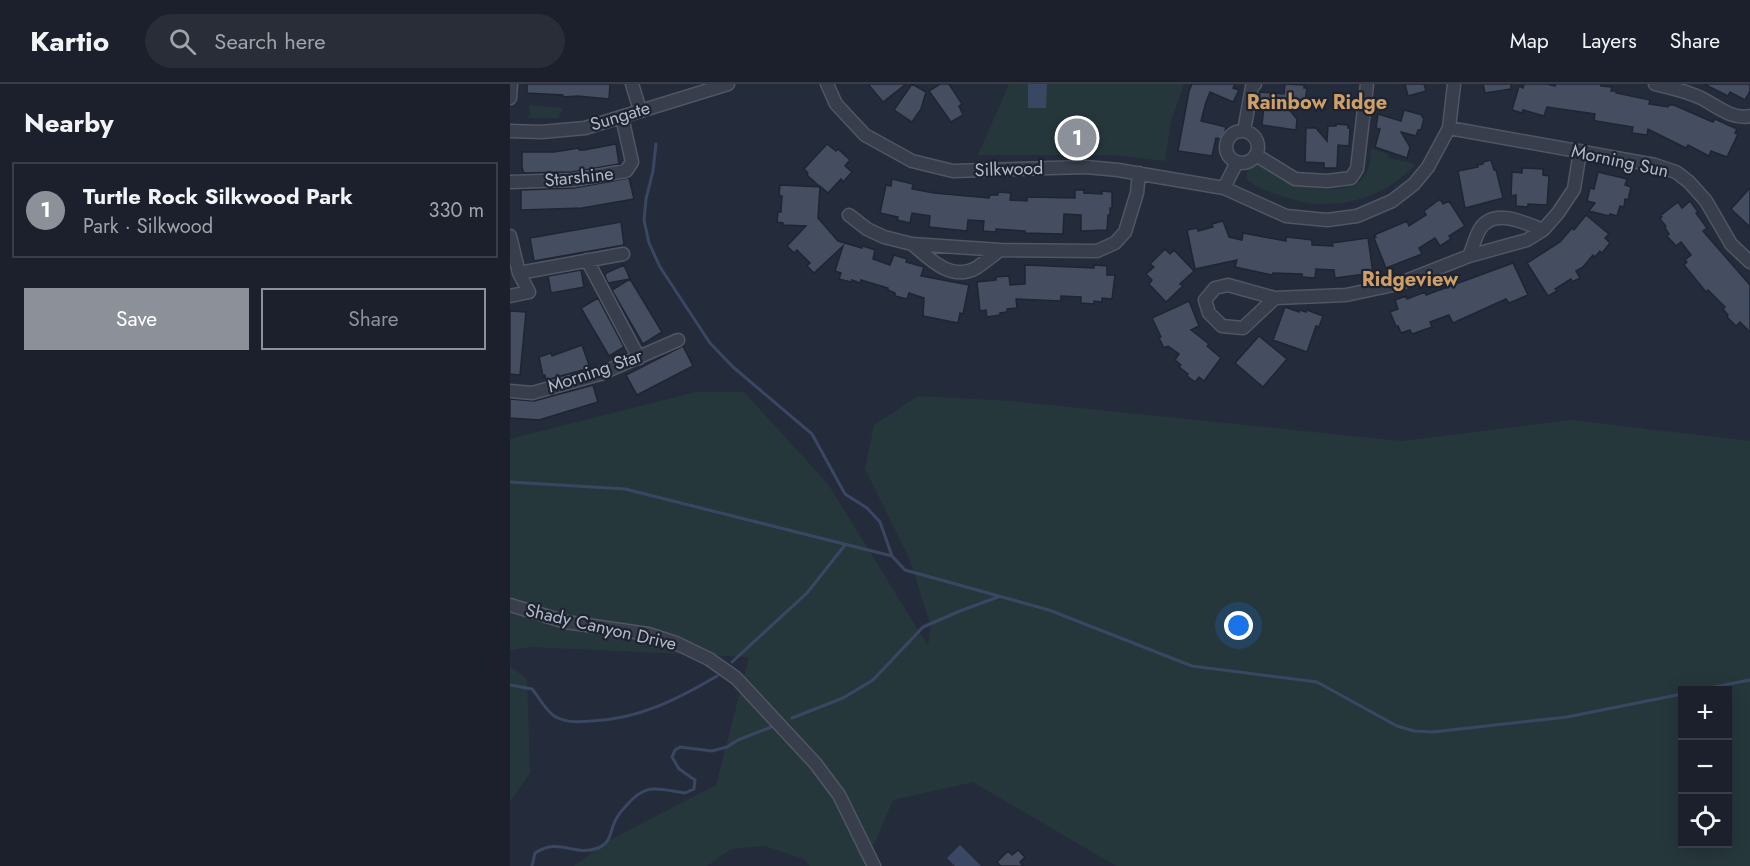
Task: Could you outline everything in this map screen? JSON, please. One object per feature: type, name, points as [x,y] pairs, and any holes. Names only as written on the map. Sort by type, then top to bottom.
[{"type":"street","points":[[510,98],[511,84]]},
{"type":"street","points":[[632,84],[640,110]]},
{"type":"street","name":"Sungate","points":[[510,131],[541,132],[585,128],[728,84]]},
{"type":"street","name":"Silkwood","points":[[827,84],[836,104],[865,135],[912,162],[953,171],[1086,167],[1139,173],[1224,188],[1286,216],[1327,220],[1357,216],[1392,201],[1414,184],[1428,167],[1449,128]]},
{"type":"street","points":[[1244,131],[1250,95],[1255,84]]},
{"type":"street","points":[[1256,155],[1295,178],[1327,181],[1351,178],[1357,169],[1367,84]]},
{"type":"street","points":[[1449,128],[1454,84]]},
{"type":"street","points":[[1655,84],[1701,98],[1731,115],[1750,116]]},
{"type":"street","name":"Starshine","points":[[510,182],[573,180],[626,171],[632,162],[622,117]]},
{"type":"street","name":"Morning Sun","points":[[1449,128],[1654,165],[1676,172],[1689,182],[1706,201],[1731,244],[1750,262]]},
{"type":"street","points":[[1249,132],[1257,140],[1256,155],[1248,162],[1233,160],[1227,152],[1227,142],[1234,134],[1249,132]]},
{"type":"street","points":[[1275,298],[1243,328],[1222,326],[1209,313],[1205,300],[1215,288],[1227,285],[1275,298],[1346,295],[1398,284],[1469,256],[1527,240],[1543,230],[1574,189],[1580,152]]},
{"type":"street","points":[[1224,188],[1238,162]]},
{"type":"street","points":[[849,215],[867,229],[884,237],[912,244],[1000,250],[1097,251],[1115,243],[1125,232],[1137,193],[1139,173]]},
{"type":"street","points":[[1469,256],[1480,230],[1487,222],[1495,219],[1511,218],[1543,230]]},
{"type":"street","points":[[510,236],[519,273],[529,292],[510,296]]},
{"type":"street","points":[[912,244],[947,271],[961,272],[975,268],[1000,250]]},
{"type":"street","points":[[519,273],[623,254]]},
{"type":"street","points":[[587,260],[639,358]]},
{"type":"street","name":"Morning Star","points":[[510,391],[532,393],[600,374],[678,340]]},
{"type":"street","name":"Shady Canyon Drive","points":[[510,605],[566,622],[648,634],[676,643],[709,659],[736,678],[815,763],[839,795],[874,866]]},
{"type":"shaded area","points":[[1009,84],[1184,84],[1171,122],[1165,161],[1111,155],[978,155]]},
{"type":"shaded area","points":[[529,105],[563,108],[559,115],[560,118],[531,118],[527,117],[530,114]]},
{"type":"shaded area","points":[[1371,148],[1388,154],[1391,159],[1415,165],[1381,191],[1356,200],[1336,203],[1315,204],[1291,199],[1254,185],[1247,178],[1248,168],[1255,165],[1264,167],[1285,181],[1294,184],[1322,189],[1352,186],[1364,177],[1368,169]]},
{"type":"shaded area","points":[[696,392],[744,392],[828,484],[928,646],[931,627],[910,560],[865,469],[874,425],[918,396],[1012,401],[1401,441],[1571,420],[1750,441],[1750,866],[1116,866],[973,782],[893,800],[870,854],[876,866],[810,866],[804,859],[765,846],[731,849],[707,866],[574,866],[606,842],[716,785],[749,657],[530,647],[510,650],[510,439]]},
{"type":"shaded area","points":[[510,666],[527,679],[530,773],[510,802]]},
{"type":"water","points":[[1028,84],[1047,84],[1046,108],[1028,108]]},
{"type":"water","points":[[960,845],[981,866],[955,866],[947,858]]},
{"type":"building","points":[[527,84],[610,84],[609,99],[527,93]]},
{"type":"building","points":[[868,84],[906,84],[883,102]]},
{"type":"building","points":[[912,84],[926,92],[921,109],[912,122],[894,110]]},
{"type":"building","points":[[940,84],[949,84],[962,104],[959,106],[963,115],[951,122],[929,91]]},
{"type":"building","points":[[1192,84],[1235,84],[1233,88],[1239,90],[1233,102],[1210,92],[1201,121],[1226,127],[1223,140],[1216,138],[1212,156],[1178,151]]},
{"type":"building","points":[[1285,84],[1304,85],[1304,88],[1307,88],[1305,101],[1302,101],[1301,107],[1286,106],[1297,119],[1296,130],[1262,125],[1264,105],[1260,105],[1260,92],[1284,94]]},
{"type":"building","points":[[1405,84],[1424,84],[1426,91],[1408,96]]},
{"type":"building","points":[[1483,84],[1511,84],[1511,89],[1485,93]]},
{"type":"building","points":[[1524,84],[1555,86],[1555,84],[1601,84],[1601,86],[1612,87],[1611,91],[1616,91],[1616,93],[1650,100],[1649,104],[1668,107],[1674,105],[1713,122],[1715,119],[1737,129],[1735,133],[1738,134],[1727,157],[1711,151],[1709,156],[1688,145],[1686,148],[1648,129],[1647,135],[1632,133],[1633,127],[1596,121],[1594,120],[1595,114],[1547,107],[1544,116],[1523,110],[1522,113],[1512,110],[1519,86],[1523,88]]},
{"type":"building","points":[[1704,84],[1750,84],[1750,91],[1745,100],[1730,92],[1728,96]]},
{"type":"building","points":[[1404,110],[1422,115],[1424,118],[1421,130],[1418,130],[1416,136],[1401,132],[1410,147],[1407,158],[1375,147],[1380,129],[1376,128],[1378,114],[1401,121]]},
{"type":"building","points":[[1336,124],[1348,125],[1350,128],[1349,146],[1338,145],[1337,168],[1324,168],[1324,163],[1305,162],[1306,128],[1316,128],[1327,141],[1328,126],[1336,126]]},
{"type":"building","points":[[616,144],[619,164],[572,172],[524,173],[522,168],[522,152],[554,152],[579,148],[579,150],[584,150]]},
{"type":"building","points":[[827,144],[836,151],[838,149],[850,160],[845,166],[852,172],[843,182],[841,179],[828,193],[804,169]]},
{"type":"building","points":[[1491,160],[1503,198],[1465,208],[1458,171],[1478,167],[1477,165]]},
{"type":"building","points":[[1522,168],[1543,169],[1543,175],[1549,176],[1547,205],[1516,206],[1516,195],[1511,196],[1512,172],[1522,173]]},
{"type":"building","points":[[1598,172],[1627,179],[1625,185],[1631,187],[1628,200],[1625,199],[1624,207],[1620,206],[1617,216],[1589,211],[1595,203],[1587,201],[1590,188],[1594,189]]},
{"type":"building","points":[[629,178],[634,199],[582,208],[521,210],[521,190],[574,188]]},
{"type":"building","points":[[892,179],[913,184],[912,189],[934,193],[989,198],[990,195],[998,195],[998,192],[1011,193],[1010,200],[1027,201],[1027,197],[1075,198],[1075,190],[1102,194],[1102,191],[1112,192],[1112,208],[1108,215],[1107,230],[1081,231],[1081,215],[1064,214],[1063,234],[1025,233],[1025,231],[996,229],[996,232],[983,231],[984,221],[968,220],[967,231],[929,227],[930,216],[912,213],[910,223],[897,220],[898,217],[880,213],[886,185],[891,186]]},
{"type":"building","points":[[780,185],[820,187],[818,218],[838,241],[875,250],[873,259],[890,265],[894,255],[907,259],[906,262],[924,267],[921,276],[969,285],[963,314],[960,313],[958,323],[923,316],[924,298],[909,293],[907,299],[895,296],[895,293],[888,288],[861,280],[860,283],[839,279],[841,273],[835,271],[843,246],[814,273],[807,266],[810,263],[797,250],[794,253],[787,246],[806,226],[783,225],[777,222],[778,212],[781,212]]},
{"type":"building","points":[[1750,188],[1750,227],[1731,209]]},
{"type":"building","points":[[1440,199],[1443,204],[1449,201],[1465,226],[1449,236],[1451,239],[1440,246],[1435,238],[1419,248],[1422,254],[1386,268],[1374,235],[1407,221],[1409,226],[1426,215],[1424,211]]},
{"type":"building","points":[[1690,201],[1707,228],[1703,231],[1750,285],[1750,332],[1740,322],[1736,326],[1727,317],[1723,309],[1725,307],[1708,290],[1706,292],[1684,265],[1687,262],[1685,260],[1691,255],[1681,242],[1676,246],[1667,236],[1669,234],[1660,216],[1678,202],[1682,208]]},
{"type":"building","points":[[1586,215],[1609,234],[1605,238],[1610,243],[1602,253],[1600,251],[1595,257],[1593,255],[1583,267],[1576,271],[1580,278],[1572,282],[1571,279],[1548,296],[1527,263],[1560,242]]},
{"type":"building","points":[[1223,221],[1229,237],[1242,240],[1243,233],[1286,241],[1286,237],[1312,240],[1312,245],[1333,246],[1332,243],[1368,238],[1373,273],[1335,278],[1334,270],[1316,269],[1315,278],[1302,277],[1302,274],[1273,273],[1272,275],[1235,267],[1237,260],[1195,269],[1187,230],[1197,228],[1198,231],[1213,227],[1212,224]]},
{"type":"building","points":[[621,222],[624,245],[534,261],[530,238]]},
{"type":"building","points":[[1165,249],[1170,254],[1174,250],[1194,271],[1180,284],[1183,286],[1166,302],[1149,284],[1152,280],[1146,274],[1154,267],[1150,264]]},
{"type":"building","points":[[1513,263],[1528,295],[1509,303],[1506,299],[1453,323],[1449,315],[1430,322],[1432,327],[1412,334],[1410,330],[1401,333],[1396,326],[1390,312],[1398,309],[1395,300],[1406,296],[1407,299],[1425,292],[1426,295]]},
{"type":"building","points":[[624,265],[630,279],[608,283],[606,273]]},
{"type":"building","points":[[1025,265],[1094,268],[1094,265],[1107,266],[1107,275],[1115,275],[1112,299],[1102,298],[1102,302],[1094,301],[1094,304],[1081,303],[1081,297],[1061,296],[1061,301],[1016,299],[1017,308],[1007,309],[1007,312],[1000,313],[1000,315],[987,317],[986,310],[980,311],[977,282],[1009,276],[1010,285],[1025,284]]},
{"type":"building","points":[[581,270],[584,287],[551,293],[548,276]]},
{"type":"building","points":[[630,279],[662,332],[643,344],[612,290]]},
{"type":"building","points":[[598,298],[624,347],[609,356],[581,308]]},
{"type":"building","points":[[1189,301],[1199,326],[1191,330],[1209,344],[1207,346],[1221,358],[1204,381],[1199,377],[1195,382],[1179,367],[1181,365],[1175,360],[1179,354],[1168,346],[1164,348],[1152,318]]},
{"type":"building","points":[[1285,307],[1299,312],[1307,310],[1323,316],[1319,327],[1316,326],[1307,352],[1273,340]]},
{"type":"building","points":[[510,311],[526,312],[520,375],[510,374]]},
{"type":"building","points":[[1259,336],[1287,359],[1263,387],[1235,363]]},
{"type":"building","points":[[582,345],[590,368],[546,380],[539,357],[551,353],[552,356]]},
{"type":"building","points":[[683,346],[693,366],[637,395],[626,375]]},
{"type":"building","points":[[593,385],[598,402],[539,420],[510,418],[510,399],[534,401]]},
{"type":"building","points":[[1018,850],[1025,857],[1020,862],[1023,866],[1001,866],[997,862],[1008,851],[1012,855]]},
{"type":"waterway","points":[[656,144],[644,220],[649,243],[660,267],[710,343],[733,367],[812,434],[845,494],[867,508],[880,522],[892,556],[905,570],[1049,610],[1192,666],[1317,682],[1397,726],[1414,731],[1433,732],[1567,717],[1678,695]]},
{"type":"waterway","points":[[510,482],[625,489],[892,556]]},
{"type":"waterway","points":[[732,662],[807,593],[845,545]]},
{"type":"waterway","points":[[792,718],[843,698],[873,680],[923,627],[998,597]]},
{"type":"waterway","points":[[510,685],[532,689],[556,717],[583,722],[642,712],[673,700],[717,676]]},
{"type":"waterway","points":[[1719,686],[1750,680]]},
{"type":"waterway","points":[[532,866],[535,853],[544,849],[559,847],[589,850],[602,846],[608,839],[618,815],[633,798],[646,790],[659,789],[685,793],[694,789],[695,780],[679,769],[672,757],[675,750],[680,747],[712,751],[727,747],[738,740],[771,727]]},
{"type":"place","name":"Turtle Rock Silkwood Park","points":[[1077,138]]},
{"type":"district","name":"Rainbow Ridge","points":[[1317,102]]},
{"type":"district","name":"Ridgeview","points":[[1410,279]]}]
